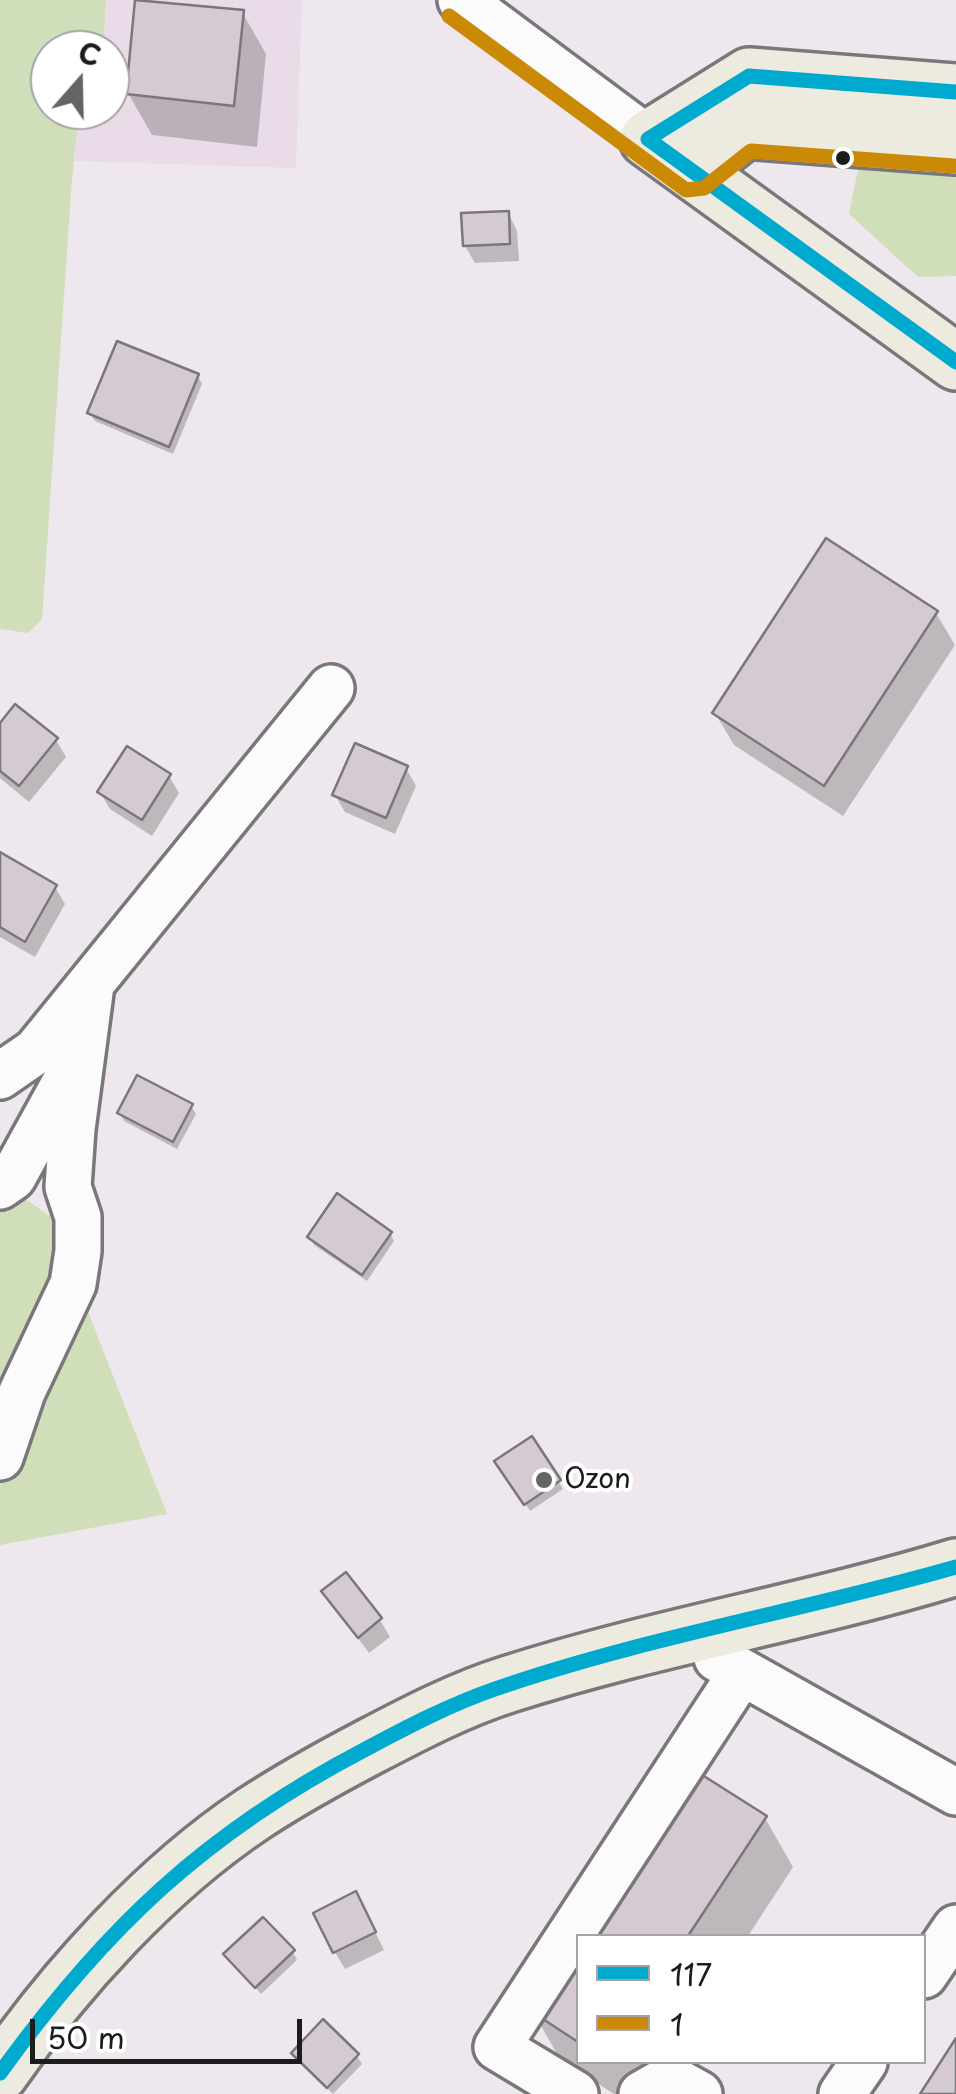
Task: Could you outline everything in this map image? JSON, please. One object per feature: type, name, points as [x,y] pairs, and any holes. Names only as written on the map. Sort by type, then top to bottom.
[{"type":"main road","points":[[956,92],[749,76],[648,139],[956,362]]},
{"type":"main road","points":[[693,171],[745,130],[956,146]]},
{"type":"main road","points":[[0,2073],[36,2020],[102,1945],[178,1874],[250,1816],[328,1769],[436,1714],[504,1685],[956,1567]]},
{"type":"street","points":[[461,0],[519,18],[648,139]]},
{"type":"street","points":[[0,1076],[36,1051],[331,688]]},
{"type":"street","points":[[0,1458],[22,1392],[73,1284],[78,1218],[68,1187],[79,1058],[91,983]]},
{"type":"street","points":[[0,1186],[13,1177],[79,1058]]},
{"type":"street","points":[[680,1638],[956,1792]]},
{"type":"street","points":[[575,2094],[498,2046],[742,1672]]},
{"type":"street","points":[[926,1972],[956,1928]]},
{"type":"street","points":[[842,2094],[863,2064]]},
{"type":"street","points":[[642,2094],[670,2078],[699,2094]]},
{"type":"shaded area","points":[[106,0],[302,0],[296,168],[74,161],[77,130],[130,130],[130,30],[104,30]]},
{"type":"green space","points":[[0,0],[106,0],[104,30],[30,30],[30,130],[77,130],[42,619],[28,633],[0,629]]},
{"type":"green space","points":[[901,160],[956,165],[956,276],[918,277],[849,214],[858,170]]},
{"type":"green space","points":[[0,1181],[51,1217],[167,1514],[0,1545]]},
{"type":"building","points":[[135,0],[244,10],[234,106],[130,94]]},
{"type":"building","points":[[509,211],[510,244],[463,246],[461,213]]},
{"type":"building","points":[[117,341],[199,374],[169,447],[87,413]]},
{"type":"building","points":[[826,538],[938,611],[824,786],[712,713]]},
{"type":"building","points":[[15,704],[58,738],[19,786],[0,771],[0,723]]},
{"type":"building","points":[[355,743],[408,766],[386,818],[332,795]]},
{"type":"building","points":[[127,746],[171,774],[142,820],[97,792]]},
{"type":"building","points":[[0,852],[57,885],[25,942],[0,927]]},
{"type":"building","points":[[137,1075],[193,1104],[173,1142],[117,1113]]},
{"type":"building","points":[[337,1193],[392,1232],[362,1275],[307,1237]]},
{"type":"building","points":[[532,1436],[561,1480],[524,1505],[494,1461]]},
{"type":"building","points":[[346,1572],[382,1618],[358,1638],[321,1591]]},
{"type":"building","points":[[688,1766],[767,1816],[689,1934],[579,1934]]},
{"type":"building","points":[[356,1891],[376,1932],[333,1953],[313,1913]]},
{"type":"building","points":[[263,1917],[295,1950],[255,1988],[223,1954]]},
{"type":"building","points":[[576,1938],[576,2041],[529,2010]]},
{"type":"building","points":[[323,2019],[359,2054],[327,2088],[291,2053]]},
{"type":"building","points":[[956,2038],[956,2094],[920,2094]]},
{"type":"transit line","name":"1","points":[[449,16],[686,190],[704,188],[751,151],[954,166]]},
{"type":"transit line","name":"117","points":[[956,92],[749,76],[648,139],[956,362]]},
{"type":"transit line","name":"117","points":[[0,2073],[79,1973],[162,1888],[255,1815],[380,1741],[461,1702],[552,1671],[956,1567]]},
{"type":"place","name":"Ozon","points":[[544,1480]]}]
